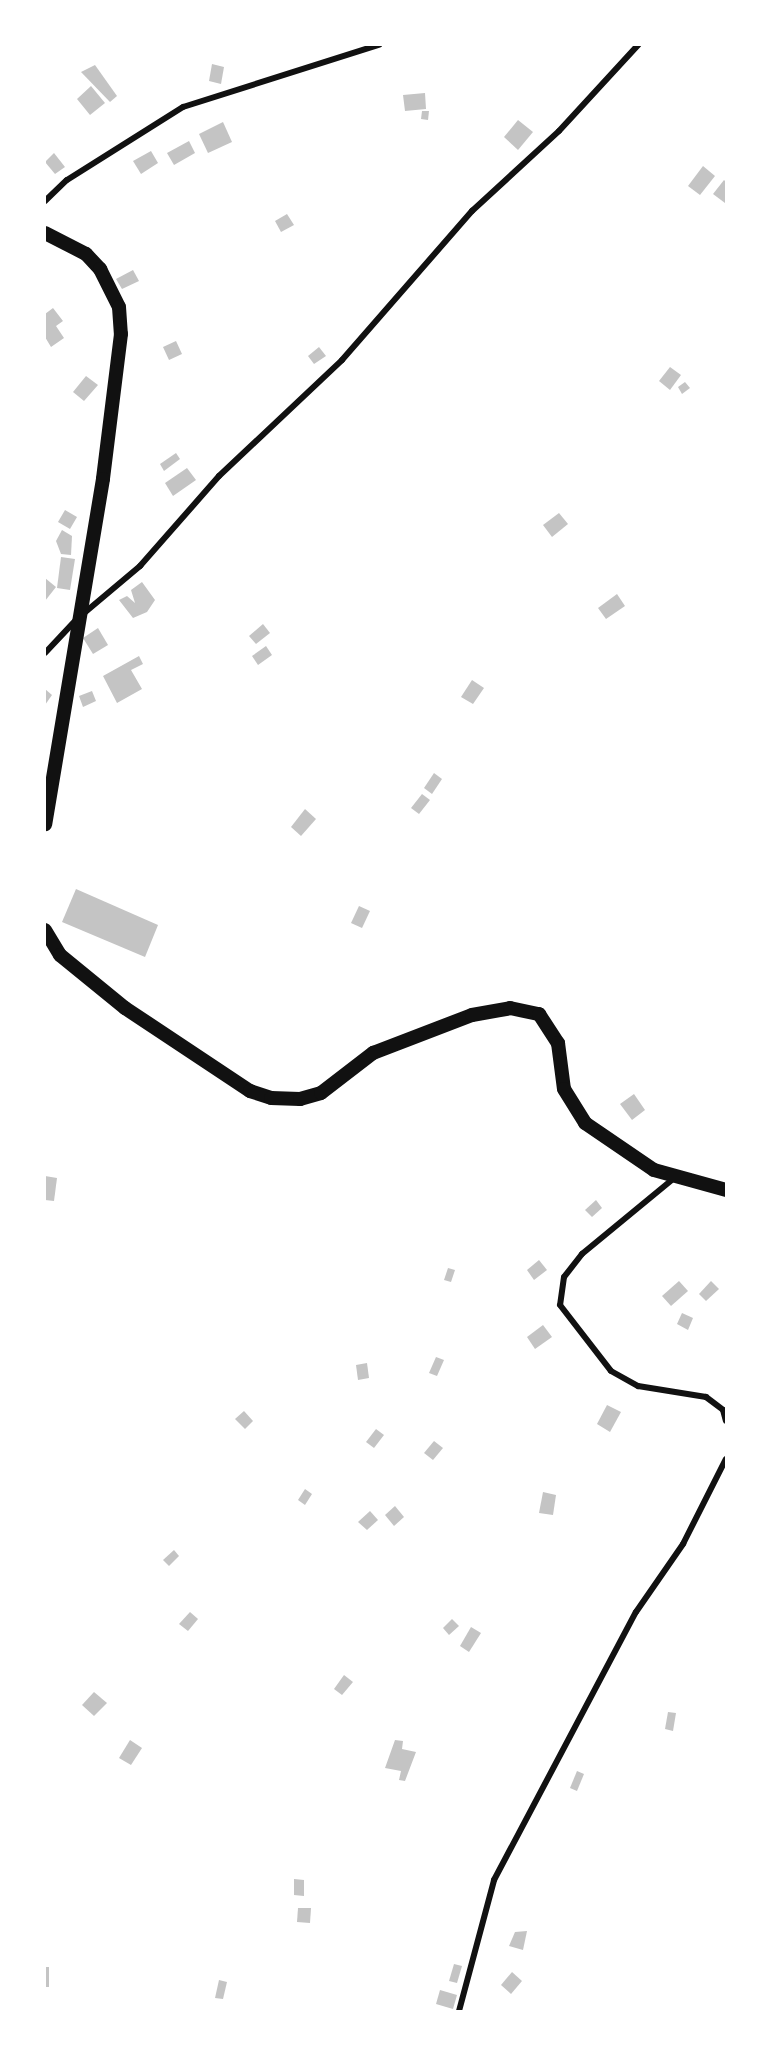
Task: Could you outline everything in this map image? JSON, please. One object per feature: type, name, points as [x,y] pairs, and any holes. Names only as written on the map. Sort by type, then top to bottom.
[{"type":"main road","points":[[45,232],[86,254],[112,288],[119,307],[120,363],[45,824]]},
{"type":"main road","points":[[45,930],[60,955],[125,1008],[250,1091],[271,1098],[300,1099],[321,1093],[373,1053],[472,1015],[510,1008],[539,1014],[558,1043],[572,1108],[611,1143],[673,1179],[726,1190]]},
{"type":"street","points":[[45,201],[67,180],[183,107],[379,45]]},
{"type":"street","points":[[45,653],[79,617],[140,566],[219,476],[342,360],[472,211],[559,130],[638,45]]},
{"type":"street","points":[[673,1179],[582,1254],[564,1277],[560,1305],[611,1371],[638,1386],[706,1397],[723,1410],[726,1421]]},
{"type":"street","points":[[459,2011],[494,1880],[636,1612],[683,1544],[726,1459]]},
{"type":"building","points":[[212,64],[224,67],[221,84],[209,81]]},
{"type":"building","points":[[95,65],[117,96],[110,102],[81,72]]},
{"type":"building","points":[[91,86],[105,103],[90,115],[77,99]]},
{"type":"building","points":[[425,93],[426,109],[405,111],[403,95]]},
{"type":"building","points":[[422,111],[429,111],[428,120],[421,119]]},
{"type":"building","points":[[518,120],[533,132],[518,150],[504,137]]},
{"type":"building","points":[[223,122],[232,142],[208,153],[199,134]]},
{"type":"building","points":[[189,141],[195,153],[174,165],[167,153]]},
{"type":"building","points":[[151,151],[158,163],[141,174],[133,161]]},
{"type":"building","points":[[54,153],[65,167],[55,174],[45,162]]},
{"type":"building","points":[[703,166],[715,176],[700,195],[688,186]]},
{"type":"building","points":[[724,180],[726,182],[725,203],[713,194]]},
{"type":"building","points":[[287,214],[294,225],[281,232],[275,221]]},
{"type":"building","points":[[133,270],[139,281],[122,289],[116,279]]},
{"type":"building","points":[[53,308],[63,321],[56,326],[64,338],[51,347],[45,337],[45,314]]},
{"type":"building","points":[[176,341],[182,354],[169,360],[163,347]]},
{"type":"building","points":[[319,347],[326,356],[314,364],[308,356]]},
{"type":"building","points":[[670,367],[681,375],[670,390],[659,381]]},
{"type":"building","points":[[86,376],[98,385],[84,401],[73,392]]},
{"type":"building","points":[[685,382],[690,388],[682,394],[678,387]]},
{"type":"building","points":[[176,453],[180,459],[164,471],[160,464]]},
{"type":"building","points":[[187,468],[196,480],[173,496],[165,483]]},
{"type":"building","points":[[65,510],[77,517],[70,529],[58,522]]},
{"type":"building","points":[[559,513],[568,524],[552,537],[543,525]]},
{"type":"building","points":[[62,530],[72,536],[71,555],[61,554],[56,541]]},
{"type":"building","points":[[61,557],[75,559],[70,590],[57,588]]},
{"type":"building","points":[[45,578],[56,587],[45,601]]},
{"type":"building","points":[[142,582],[155,600],[147,612],[133,618],[119,600],[127,596],[135,603],[131,590]]},
{"type":"building","points":[[617,594],[625,606],[606,619],[598,608]]},
{"type":"building","points":[[263,624],[270,633],[256,644],[249,636]]},
{"type":"building","points":[[98,628],[108,645],[93,654],[83,638]]},
{"type":"building","points":[[266,646],[272,655],[258,665],[252,656]]},
{"type":"building","points":[[139,656],[143,664],[131,670],[142,689],[117,703],[103,676]]},
{"type":"building","points":[[472,680],[484,688],[473,704],[461,697]]},
{"type":"building","points":[[45,689],[52,695],[45,705]]},
{"type":"building","points":[[92,691],[96,701],[83,707],[79,696]]},
{"type":"building","points":[[434,773],[442,779],[432,794],[424,788]]},
{"type":"building","points":[[422,794],[430,800],[419,814],[411,808]]},
{"type":"building","points":[[305,809],[316,819],[301,836],[291,827]]},
{"type":"building","points":[[76,889],[158,925],[145,957],[62,922]]},
{"type":"building","points":[[359,906],[370,911],[362,928],[351,923]]},
{"type":"building","points":[[634,1094],[645,1110],[632,1120],[620,1104]]},
{"type":"building","points":[[45,1176],[57,1178],[54,1201],[45,1200]]},
{"type":"building","points":[[596,1200],[602,1208],[592,1217],[585,1210]]},
{"type":"building","points":[[539,1260],[547,1270],[534,1280],[527,1270]]},
{"type":"building","points":[[448,1268],[455,1270],[451,1282],[444,1280]]},
{"type":"building","points":[[679,1281],[688,1291],[671,1306],[662,1296]]},
{"type":"building","points":[[711,1281],[719,1289],[706,1301],[699,1294]]},
{"type":"building","points":[[682,1313],[693,1318],[688,1330],[677,1324]]},
{"type":"building","points":[[543,1325],[552,1337],[535,1349],[527,1337]]},
{"type":"building","points":[[436,1357],[444,1360],[437,1376],[429,1373]]},
{"type":"building","points":[[367,1363],[369,1378],[358,1380],[356,1365]]},
{"type":"building","points":[[607,1405],[621,1412],[610,1432],[597,1424]]},
{"type":"building","points":[[244,1411],[253,1421],[245,1429],[235,1419]]},
{"type":"building","points":[[376,1429],[384,1435],[374,1448],[366,1442]]},
{"type":"building","points":[[434,1441],[443,1448],[433,1460],[424,1453]]},
{"type":"building","points":[[305,1489],[312,1494],[305,1505],[298,1500]]},
{"type":"building","points":[[543,1492],[556,1495],[553,1515],[539,1513]]},
{"type":"building","points":[[395,1506],[404,1517],[394,1526],[385,1515]]},
{"type":"building","points":[[370,1511],[378,1520],[367,1530],[358,1522]]},
{"type":"building","points":[[174,1550],[179,1556],[169,1566],[163,1560]]},
{"type":"building","points":[[190,1612],[198,1619],[188,1631],[179,1624]]},
{"type":"building","points":[[452,1619],[459,1626],[449,1635],[443,1628]]},
{"type":"building","points":[[471,1627],[481,1633],[469,1652],[460,1646]]},
{"type":"building","points":[[344,1675],[353,1682],[342,1695],[334,1689]]},
{"type":"building","points":[[94,1692],[107,1703],[94,1716],[82,1705]]},
{"type":"building","points":[[668,1712],[676,1713],[673,1731],[665,1729]]},
{"type":"building","points":[[130,1740],[142,1748],[131,1765],[119,1758]]},
{"type":"building","points":[[395,1740],[403,1741],[402,1749],[416,1752],[405,1781],[399,1780],[401,1771],[385,1768]]},
{"type":"building","points":[[577,1771],[584,1774],[577,1791],[570,1788]]},
{"type":"building","points":[[294,1879],[304,1880],[304,1896],[294,1895]]},
{"type":"building","points":[[298,1908],[311,1908],[310,1923],[297,1922]]},
{"type":"building","points":[[527,1931],[523,1950],[509,1946],[515,1932]]},
{"type":"building","points":[[454,1964],[462,1966],[457,1983],[449,1981]]},
{"type":"building","points":[[45,1967],[49,1967],[49,1987],[45,1987]]},
{"type":"building","points":[[512,1972],[522,1981],[511,1994],[501,1985]]},
{"type":"building","points":[[219,1980],[227,1982],[223,1999],[215,1998]]},
{"type":"building","points":[[440,1990],[457,1995],[453,2009],[436,2004]]}]
